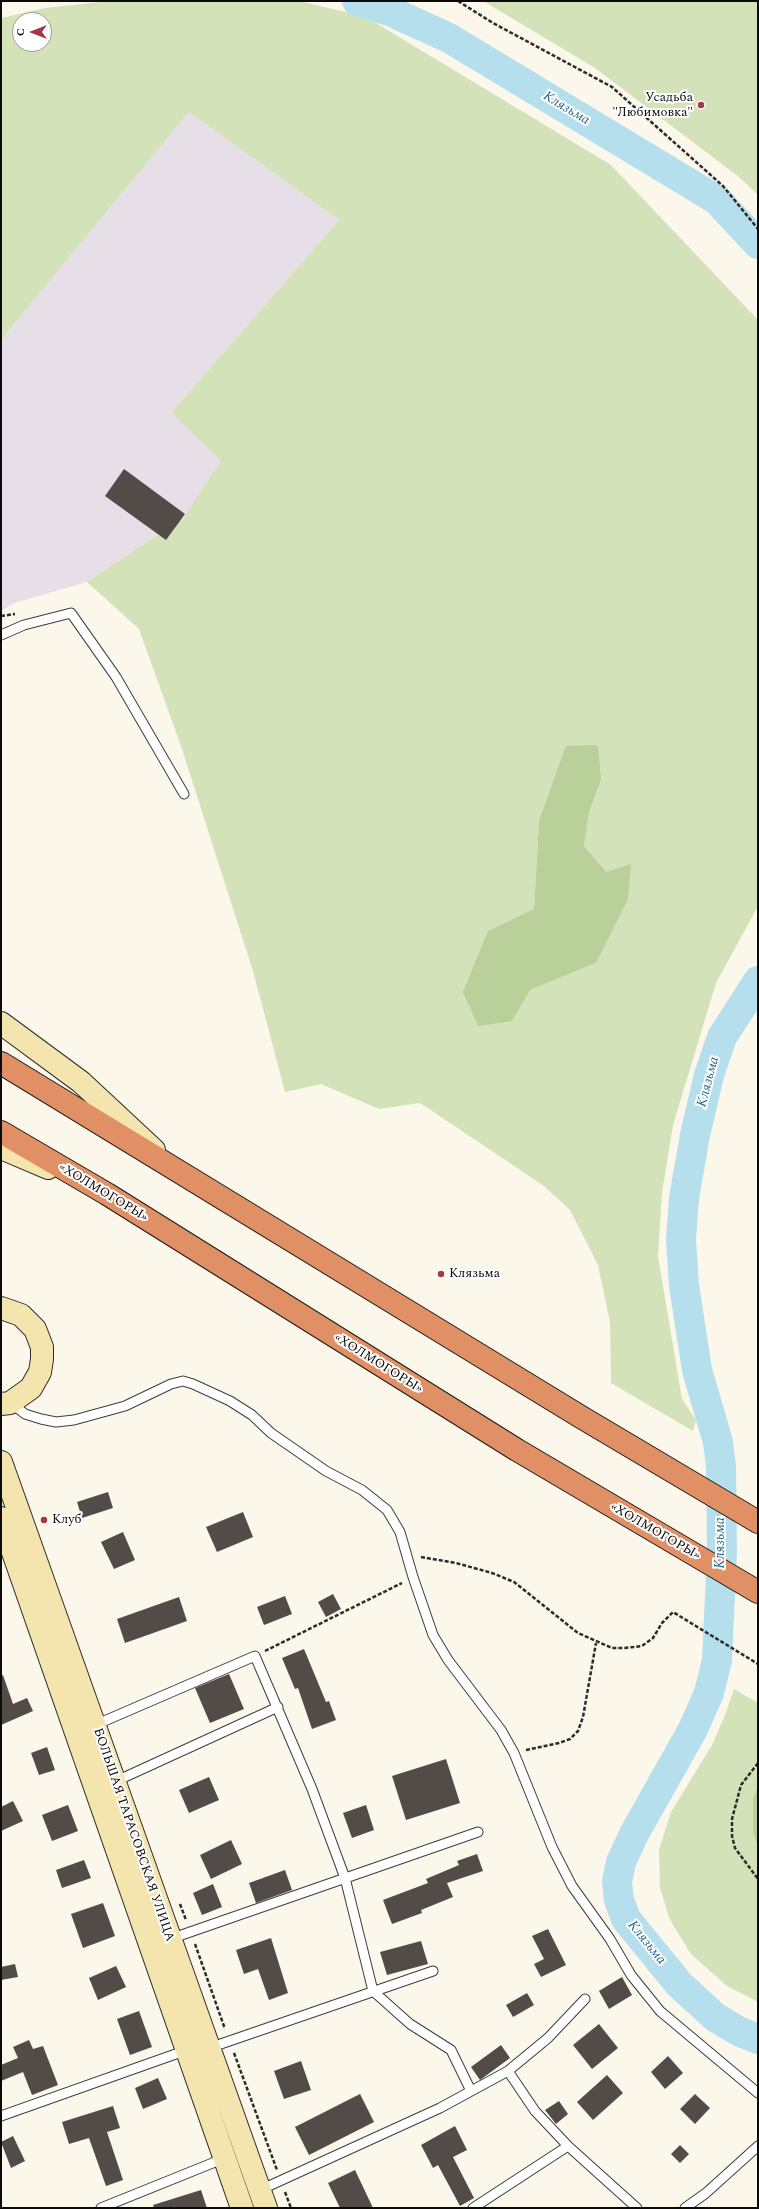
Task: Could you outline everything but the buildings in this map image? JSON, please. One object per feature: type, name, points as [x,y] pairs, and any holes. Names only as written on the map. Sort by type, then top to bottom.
[{"type":"highway","points":[[1,1063],[581,1417],[758,1522]]},
{"type":"highway","name":"«ХОЛМОГОРЫ»","points":[[1,1132],[107,1194],[517,1450],[758,1592]]},
{"type":"street","points":[[1,1023],[80,1082],[172,1167]]},
{"type":"street","points":[[1,1148],[107,1194]]},
{"type":"street","points":[[1,1308],[21,1315],[35,1329],[42,1347],[40,1372],[31,1388],[4,1406]]},
{"type":"street","name":"БОЛЬШАЯ ТАРАСОВСКАЯ УЛИЦА","points":[[1,1462],[95,1725],[169,1939],[225,2158],[242,2208]]},
{"type":"street","name":"БОЛЬШАЯ ТАРАСОВСКАЯ УЛИЦА","points":[[1,1518],[197,2049],[263,2199]]},
{"type":"lane","points":[[1,635],[24,625],[71,613],[116,676],[184,794]]},
{"type":"lane","points":[[4,1406],[25,1414],[56,1422],[74,1420],[125,1406],[171,1384],[182,1381],[193,1384],[230,1401],[252,1415],[271,1433],[326,1471],[368,1495],[386,1510],[400,1532],[413,1577],[434,1635],[448,1660],[501,1730],[514,1753],[552,1847],[572,1886],[610,1939],[631,1975],[660,2011],[758,2093]]},
{"type":"lane","points":[[95,1725],[256,1656],[312,1789],[345,1878],[373,1991],[410,2024],[451,2050],[471,2091]]},
{"type":"lane","points":[[114,1782],[278,1707]]},
{"type":"lane","points":[[169,1939],[478,1832]]},
{"type":"lane","points":[[1,2116],[433,1971]]},
{"type":"lane","points":[[263,2199],[440,2108],[508,2071],[548,2038],[585,1999]]},
{"type":"lane","points":[[508,2071],[536,2112],[568,2146],[637,2208]]},
{"type":"lane","points":[[473,2208],[568,2146]]},
{"type":"lane","points":[[685,2208],[706,2193],[758,2146]]},
{"type":"lane","points":[[101,2208],[225,2158]]},
{"type":"path","points":[[458,1],[493,23],[612,87],[723,186],[758,229]]},
{"type":"path","points":[[407,1553],[456,1563],[492,1573],[514,1582],[578,1634],[596,1643],[612,1648],[642,1646],[653,1638],[662,1623],[673,1612],[758,1664]]},
{"type":"path","points":[[256,1656],[413,1577]]},
{"type":"path","points":[[514,1753],[559,1743],[570,1739],[578,1730],[583,1717],[596,1643]]},
{"type":"path","points":[[758,1763],[741,1785],[732,1819],[732,1836],[735,1848],[758,1879]]},
{"type":"shaded area","points":[[189,112],[339,220],[171,413],[221,461],[183,518],[87,582],[14,603],[1,611],[1,340]]},
{"type":"green space","points":[[109,1],[299,1],[366,17],[611,165],[758,320],[758,906],[716,983],[673,1125],[662,1193],[658,1256],[682,1399],[696,1420],[693,1431],[611,1383],[610,1322],[598,1265],[570,1210],[544,1186],[420,1103],[379,1109],[321,1084],[285,1092],[253,971],[181,746],[139,629],[87,582],[183,518],[221,461],[171,413],[339,220],[189,112],[1,340],[1,18],[12,16],[12,52],[52,52],[52,12],[27,12],[45,8]],"holes":[[[601,780],[589,812],[584,846],[606,873],[596,963],[530,990],[488,931],[534,910],[539,821]]]},
{"type":"green space","name":"Усадьба \"Любимовка\"","points":[[483,1],[758,1],[758,195],[739,177],[595,68]]},
{"type":"green space","points":[[598,745],[601,780],[589,812],[584,846],[606,872],[631,864],[628,899],[596,963],[530,990],[512,1021],[478,1026],[463,992],[488,931],[534,909],[539,821],[566,746]]},
{"type":"green space","points":[[734,1689],[758,1703],[758,1786],[753,1797],[753,1832],[758,1848],[758,2002],[727,1986],[691,1954],[670,1920],[660,1888],[659,1850],[671,1812],[712,1745]]},
{"type":"green space","points":[[758,1786],[758,1848],[753,1832],[753,1797]]},
{"type":"waterway","name":"Клязьма","points":[[357,1],[392,12],[449,38],[717,200],[758,244]]},
{"type":"waterway","name":"Клязьма","points":[[758,981],[722,1037],[709,1075],[695,1135],[684,1198],[681,1240],[684,1285],[697,1370],[718,1442],[721,1466],[722,1552],[717,1660],[709,1693],[693,1729],[634,1834],[621,1862],[617,1882],[619,1900],[626,1919],[679,1984],[715,2017],[738,2031],[758,2039]]},
{"type":"place","name":"Усадьба \"Любимовка\"","points":[[701,105]]},
{"type":"place","name":"Клязьма","points":[[441,1274]]},
{"type":"place","name":"Клуб","points":[[44,1520]]}]
